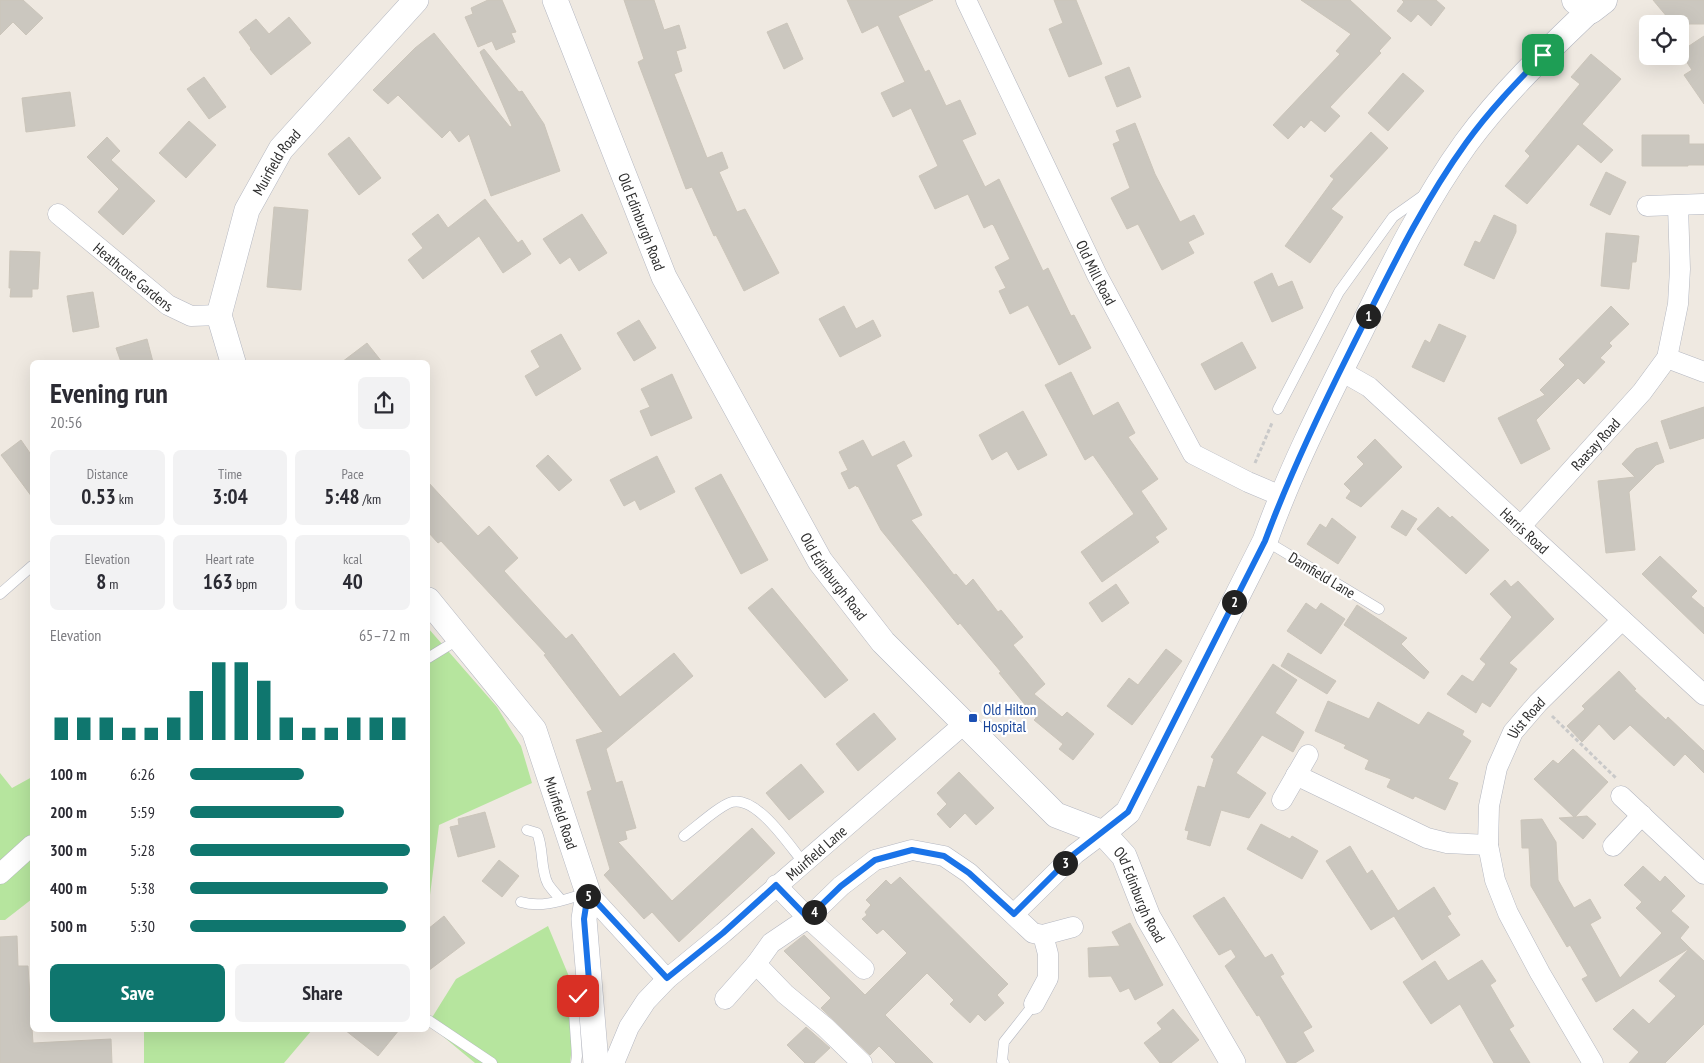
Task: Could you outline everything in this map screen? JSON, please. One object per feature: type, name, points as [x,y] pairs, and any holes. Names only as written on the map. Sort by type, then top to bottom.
[{"type":"street","name":"Muirfield Road","points":[[219,315],[247,210],[281,150],[416,0]]},
{"type":"street","name":"Old Edinburgh Road","points":[[555,0],[664,277],[820,561],[883,642],[1056,815],[1103,833],[1124,856],[1148,917],[1233,1063]]},
{"type":"street","name":"Old Mill Road","points":[[966,0],[1096,275],[1193,454],[1248,482],[1281,496]]},
{"type":"street","points":[[1014,914],[1074,854],[1128,812],[1265,541],[1281,496],[1412,228],[1466,143],[1498,102],[1590,3]]},
{"type":"street","points":[[1647,206],[1702,204]]},
{"type":"street","name":"Raasay Road","points":[[1520,526],[1642,392],[1667,358],[1678,304],[1680,269],[1678,206]]},
{"type":"street","name":"Heathcote Gardens","points":[[58,214],[168,305],[191,316],[219,315]]},
{"type":"street","points":[[219,315],[232,360]]},
{"type":"street","points":[[1667,358],[1704,372]]},
{"type":"street","name":"Harris Road","points":[[1341,371],[1369,388],[1704,695]]},
{"type":"street","name":"Muirfield Road","points":[[430,603],[534,730],[588,893],[584,919],[596,1063]]},
{"type":"street","name":"Uist Road","points":[[1594,1063],[1540,973],[1508,913],[1495,880],[1488,846],[1489,806],[1497,768],[1513,732],[1538,702],[1622,620]]},
{"type":"street","name":"Muirfield Lane","points":[[614,1063],[629,1027],[646,1001],[667,978],[723,933],[776,885],[964,724]]},
{"type":"street","points":[[1282,800],[1308,755]]},
{"type":"street","points":[[1296,775],[1426,838],[1447,843],[1488,846]]},
{"type":"street","points":[[1621,796],[1704,874]]},
{"type":"street","points":[[1613,846],[1642,815]]},
{"type":"street","points":[[0,874],[30,847]]},
{"type":"street","points":[[725,999],[756,964],[771,943],[808,918],[841,886],[875,860],[912,850],[944,856],[969,873],[1033,934],[1043,935],[1073,928]]},
{"type":"street","points":[[776,885],[808,918],[864,969]]},
{"type":"street","points":[[588,893],[667,978]]},
{"type":"street","points":[[1034,1004],[1048,978],[1048,954],[1043,935]]},
{"type":"street","points":[[756,964],[785,994],[862,1063]]},
{"type":"lane","points":[[1278,409],[1339,292],[1393,217],[1437,186]]},
{"type":"lane","name":"Damfield Lane","points":[[1265,541],[1379,608]]},
{"type":"lane","points":[[0,594],[30,568]]},
{"type":"lane","points":[[430,657],[459,639]]},
{"type":"lane","points":[[684,836],[725,805],[733,802],[747,804],[759,811],[803,862]]},
{"type":"lane","points":[[527,830],[537,833],[541,843],[548,884],[561,900]]},
{"type":"lane","points":[[521,902],[529,905],[547,904],[588,893]]},
{"type":"lane","points":[[576,1063],[574,1013],[578,996],[590,993]]},
{"type":"lane","points":[[1004,1063],[1002,1061],[1004,1042],[1034,1004]]},
{"type":"lane","points":[[430,1021],[492,1063]]},
{"type":"path","points":[[1248,482],[1278,409]]},
{"type":"path","points":[[1538,702],[1623,785],[1621,796]]},
{"type":"green space","points":[[430,630],[497,707],[521,746],[532,783],[439,825],[430,895]]},
{"type":"green space","points":[[0,773],[12,788],[30,778],[30,901],[5,920],[0,920]]},
{"type":"green space","points":[[548,926],[578,998],[570,1063],[475,1063],[430,1026],[430,1021],[456,979]]},
{"type":"green space","points":[[144,1032],[310,1032],[284,1063],[144,1063]]},
{"type":"building","points":[[0,0],[23,0],[43,18],[26,35],[13,22],[0,35]]},
{"type":"building","points":[[488,0],[502,0],[516,32],[511,33],[515,42],[496,50],[492,41],[478,47],[465,17],[473,14],[471,8]]},
{"type":"building","points":[[624,0],[654,0],[664,30],[679,25],[686,48],[676,51],[682,71],[674,74],[707,158],[722,152],[728,168],[719,172],[737,212],[745,209],[779,273],[744,291],[716,235],[714,236],[692,187],[686,189],[638,62],[644,59]]},
{"type":"building","points":[[847,0],[933,0],[898,16],[925,72],[929,70],[946,106],[960,100],[976,134],[962,140],[985,187],[999,179],[1043,271],[1048,268],[1071,316],[1074,315],[1091,348],[1059,365],[1028,305],[1010,314],[999,291],[1006,288],[995,267],[1010,259],[994,226],[992,224],[984,228],[968,194],[935,209],[919,176],[938,166],[911,108],[893,117],[881,93],[905,82],[878,25],[862,33]]},
{"type":"building","points":[[1054,0],[1076,0],[1102,64],[1069,77],[1049,29],[1063,23]]},
{"type":"building","points":[[1301,0],[1350,0],[1391,38],[1379,51],[1381,53],[1330,107],[1340,116],[1325,132],[1311,120],[1304,128],[1301,125],[1288,139],[1273,125],[1340,54],[1336,51],[1351,34]]},
{"type":"building","points":[[1402,0],[1436,0],[1445,8],[1431,26],[1418,14],[1411,22],[1397,11],[1404,2]]},
{"type":"building","points":[[1653,0],[1704,0],[1704,24],[1689,24],[1689,15],[1666,15]]},
{"type":"building","points":[[289,17],[311,43],[271,75],[239,32],[256,19],[269,34]]},
{"type":"building","points":[[787,23],[803,59],[784,69],[767,32]]},
{"type":"building","points":[[434,33],[510,127],[512,126],[480,52],[484,49],[519,92],[522,91],[544,124],[560,171],[491,196],[469,134],[459,142],[450,130],[442,138],[398,95],[388,104],[373,90],[415,48]]},
{"type":"building","points":[[1704,36],[1704,104],[1684,75],[1692,70],[1689,65],[1689,46]]},
{"type":"building","points":[[1591,54],[1621,79],[1582,124],[1613,150],[1601,163],[1578,144],[1527,204],[1505,186],[1530,156],[1525,151],[1580,84],[1571,77]]},
{"type":"building","points":[[1129,67],[1141,97],[1117,107],[1105,77]]},
{"type":"building","points":[[1403,73],[1424,91],[1388,131],[1368,113]]},
{"type":"building","points":[[204,77],[226,107],[209,119],[187,89]]},
{"type":"building","points":[[70,92],[75,126],[26,132],[22,98]]},
{"type":"building","points":[[189,121],[216,145],[186,178],[159,153]]},
{"type":"building","points":[[1135,123],[1155,174],[1180,222],[1194,215],[1204,234],[1188,242],[1194,253],[1162,270],[1138,224],[1127,229],[1111,198],[1130,188],[1113,144],[1120,141],[1116,131]]},
{"type":"building","points":[[1371,132],[1388,148],[1331,209],[1343,217],[1310,263],[1285,246],[1334,179],[1330,176]]},
{"type":"building","points":[[1642,135],[1689,135],[1689,144],[1704,144],[1704,165],[1642,166]]},
{"type":"building","points":[[107,137],[120,151],[111,160],[155,201],[123,235],[98,212],[119,189],[87,157]]},
{"type":"building","points":[[349,137],[381,178],[359,195],[328,154]]},
{"type":"building","points":[[1606,172],[1626,182],[1610,215],[1590,205]]},
{"type":"building","points":[[485,199],[518,243],[522,240],[531,254],[503,273],[479,236],[423,279],[408,260],[423,248],[412,234],[438,214],[448,228]]},
{"type":"building","points":[[274,207],[308,210],[301,290],[267,287]]},
{"type":"building","points":[[582,214],[607,253],[579,271],[570,257],[560,264],[543,239]]},
{"type":"building","points":[[1494,215],[1516,225],[1516,232],[1494,279],[1464,265],[1475,241],[1480,243]]},
{"type":"building","points":[[1606,233],[1639,236],[1636,262],[1632,262],[1629,289],[1601,286]]},
{"type":"building","points":[[10,251],[40,252],[38,289],[32,289],[32,297],[10,297]]},
{"type":"building","points":[[1272,273],[1278,287],[1292,281],[1303,308],[1272,322],[1254,282]]},
{"type":"building","points":[[93,292],[99,327],[73,332],[67,296]]},
{"type":"building","points":[[844,306],[856,329],[873,320],[881,336],[840,357],[819,319]]},
{"type":"building","points":[[1611,306],[1629,324],[1609,343],[1612,346],[1600,358],[1605,362],[1584,384],[1578,378],[1536,420],[1550,449],[1521,464],[1498,418],[1545,395],[1540,390],[1565,365],[1559,359]]},
{"type":"building","points":[[639,320],[656,348],[634,361],[617,333]]},
{"type":"building","points":[[1439,324],[1466,336],[1444,382],[1412,367],[1425,340],[1430,343]]},
{"type":"building","points":[[561,334],[581,369],[536,396],[525,376],[540,367],[531,351]]},
{"type":"building","points":[[147,339],[152,360],[120,360],[116,348]]},
{"type":"building","points":[[1242,342],[1256,368],[1215,390],[1201,364]]},
{"type":"building","points":[[367,343],[380,360],[345,360]]},
{"type":"building","points":[[1071,372],[1093,416],[1118,402],[1135,433],[1128,437],[1158,479],[1141,491],[1167,529],[1155,537],[1159,542],[1102,582],[1081,552],[1134,514],[1093,455],[1085,460],[1045,385]]},
{"type":"building","points":[[672,374],[692,418],[651,436],[640,411],[650,407],[641,389]]},
{"type":"building","points":[[1704,407],[1704,438],[1670,449],[1661,421]]},
{"type":"building","points":[[1023,411],[1047,455],[1018,470],[1007,451],[992,460],[979,435]]},
{"type":"building","points":[[1375,439],[1402,467],[1361,507],[1346,498],[1351,491],[1344,484],[1364,464],[1357,457]]},
{"type":"building","points":[[21,440],[30,453],[30,494],[1,455]]},
{"type":"building","points":[[863,440],[872,457],[904,441],[912,456],[896,465],[922,515],[911,520],[954,575],[956,574],[966,586],[973,579],[998,612],[1001,610],[1023,637],[1013,645],[1045,684],[1034,694],[1062,717],[1067,712],[1094,734],[1073,760],[1059,749],[1063,744],[1034,720],[1036,718],[999,673],[1001,672],[960,623],[958,625],[881,530],[858,486],[856,485],[849,489],[841,473],[848,470],[839,452]]},
{"type":"building","points":[[1657,442],[1664,462],[1656,465],[1629,492],[1635,550],[1606,553],[1598,481],[1635,477],[1622,464],[1636,449]]},
{"type":"building","points":[[548,455],[572,480],[559,491],[536,466]]},
{"type":"building","points":[[657,456],[675,492],[640,510],[635,500],[624,506],[610,480]]},
{"type":"building","points":[[721,474],[768,560],[741,574],[695,488]]},
{"type":"building","points":[[430,484],[478,536],[489,526],[518,558],[504,571],[566,639],[572,634],[620,697],[674,653],[693,676],[606,749],[616,783],[622,781],[636,828],[625,831],[627,839],[618,842],[672,901],[752,828],[775,853],[679,942],[652,912],[644,919],[604,875],[610,869],[587,792],[592,790],[576,740],[603,732],[544,655],[546,654],[441,541],[438,543],[430,534]]},
{"type":"building","points":[[1438,507],[1450,518],[1452,516],[1489,550],[1466,574],[1417,529]]},
{"type":"building","points":[[1402,510],[1417,519],[1406,536],[1391,527]]},
{"type":"building","points":[[1332,518],[1356,537],[1338,564],[1307,544],[1320,524],[1326,528]]},
{"type":"building","points":[[1660,556],[1697,591],[1691,597],[1704,608],[1704,634],[1642,574]]},
{"type":"building","points":[[1505,580],[1511,587],[1518,581],[1554,619],[1509,663],[1517,669],[1490,707],[1482,702],[1476,713],[1447,694],[1462,675],[1473,682],[1486,664],[1480,659],[1512,617],[1490,594]]},
{"type":"building","points":[[1116,584],[1129,603],[1102,622],[1089,603]]},
{"type":"building","points":[[772,588],[848,680],[825,698],[748,608]]},
{"type":"building","points":[[1306,603],[1316,610],[1321,603],[1345,619],[1321,654],[1287,631]]},
{"type":"building","points":[[1357,605],[1407,638],[1401,644],[1429,672],[1424,679],[1344,625]]},
{"type":"building","points":[[1166,649],[1182,661],[1132,725],[1107,706],[1129,678],[1138,685]]},
{"type":"building","points":[[1288,653],[1336,681],[1327,694],[1281,666]]},
{"type":"building","points":[[1273,664],[1297,680],[1275,713],[1304,732],[1293,752],[1262,735],[1236,773],[1266,793],[1249,818],[1221,810],[1210,846],[1187,839],[1189,831],[1185,830],[1198,786],[1205,788],[1214,759],[1211,757]]},
{"type":"building","points":[[1619,671],[1636,689],[1634,690],[1666,720],[1668,717],[1704,751],[1704,773],[1685,754],[1674,766],[1630,725],[1614,740],[1599,724],[1582,742],[1567,726],[1585,709],[1582,706]]},
{"type":"building","points":[[1328,701],[1369,719],[1378,702],[1419,725],[1428,712],[1464,731],[1462,735],[1471,741],[1448,779],[1458,783],[1445,810],[1415,796],[1413,799],[1387,787],[1391,779],[1365,769],[1369,760],[1344,748],[1346,745],[1315,731]]},
{"type":"building","points":[[874,713],[896,739],[858,771],[836,744]]},
{"type":"building","points":[[1573,749],[1608,782],[1575,817],[1587,816],[1596,824],[1583,839],[1559,818],[1574,817],[1534,779],[1553,760],[1558,764]]},
{"type":"building","points":[[801,764],[824,792],[789,820],[766,793]]},
{"type":"building","points":[[959,772],[994,808],[976,825],[965,813],[950,828],[937,814],[947,804],[937,793]]},
{"type":"building","points":[[485,812],[495,847],[458,857],[450,827],[459,825],[458,819]]},
{"type":"building","points":[[1542,819],[1556,842],[1558,880],[1574,908],[1590,899],[1601,918],[1590,924],[1620,978],[1662,933],[1636,908],[1642,902],[1624,885],[1643,866],[1660,882],[1665,876],[1685,896],[1671,911],[1689,927],[1680,938],[1690,948],[1596,1002],[1582,979],[1588,976],[1570,945],[1567,947],[1531,886],[1529,848],[1522,848],[1521,820]]},
{"type":"building","points":[[1261,824],[1290,839],[1292,836],[1318,851],[1302,879],[1247,849]]},
{"type":"building","points":[[1350,846],[1367,874],[1372,870],[1398,911],[1434,887],[1451,914],[1447,916],[1460,935],[1422,960],[1394,916],[1371,930],[1326,861]]},
{"type":"building","points":[[499,860],[519,876],[502,897],[482,881]]},
{"type":"building","points":[[900,877],[1008,984],[997,995],[1004,1003],[985,1021],[978,1014],[970,1023],[950,1004],[954,1000],[927,973],[885,1015],[933,1063],[896,1063],[879,1046],[870,1055],[821,1008],[831,998],[784,951],[804,935],[865,995],[907,953],[883,929],[877,934],[862,919],[867,915],[865,912],[871,905],[866,900],[886,880],[891,885]]},
{"type":"building","points":[[1224,897],[1265,958],[1272,954],[1284,974],[1280,976],[1312,1027],[1303,1032],[1314,1051],[1295,1063],[1287,1063],[1259,1015],[1257,1016],[1225,966],[1236,957],[1231,949],[1219,955],[1193,916]]},
{"type":"building","points":[[444,916],[465,943],[430,969],[430,927]]},
{"type":"building","points":[[1130,923],[1163,985],[1135,1000],[1129,988],[1120,992],[1111,976],[1089,977],[1088,948],[1120,946],[1112,932]]},
{"type":"building","points":[[17,936],[18,966],[28,966],[30,1032],[32,1032],[33,1043],[111,1039],[112,1063],[0,1063],[0,937]]},
{"type":"building","points":[[1690,948],[1704,961],[1704,1024],[1665,1063],[1629,1063],[1639,1052],[1613,1029],[1633,1009],[1649,1024],[1676,996],[1659,981]]},
{"type":"building","points":[[1482,960],[1496,981],[1490,985],[1514,1026],[1509,1029],[1530,1063],[1494,1063],[1460,1004],[1431,1024],[1403,982],[1435,961],[1448,981]]},
{"type":"building","points":[[1173,1009],[1199,1040],[1171,1063],[1160,1063],[1144,1043],[1162,1029],[1157,1023]]},
{"type":"building","points":[[806,1027],[830,1048],[814,1063],[805,1063],[787,1045]]},
{"type":"building","points":[[348,1032],[397,1032],[378,1056]]},
{"type":"place","name":"Old Hilton Hospital","points":[[973,718]]},
{"type":"route","points":[[578,996],[590,993],[584,919],[588,893],[667,978],[723,933],[776,885],[808,918],[841,886],[875,860],[912,850],[944,856],[969,873],[1014,914],[1074,854],[1128,812],[1265,541],[1281,496],[1412,228],[1466,143],[1498,102],[1543,55]]}]
